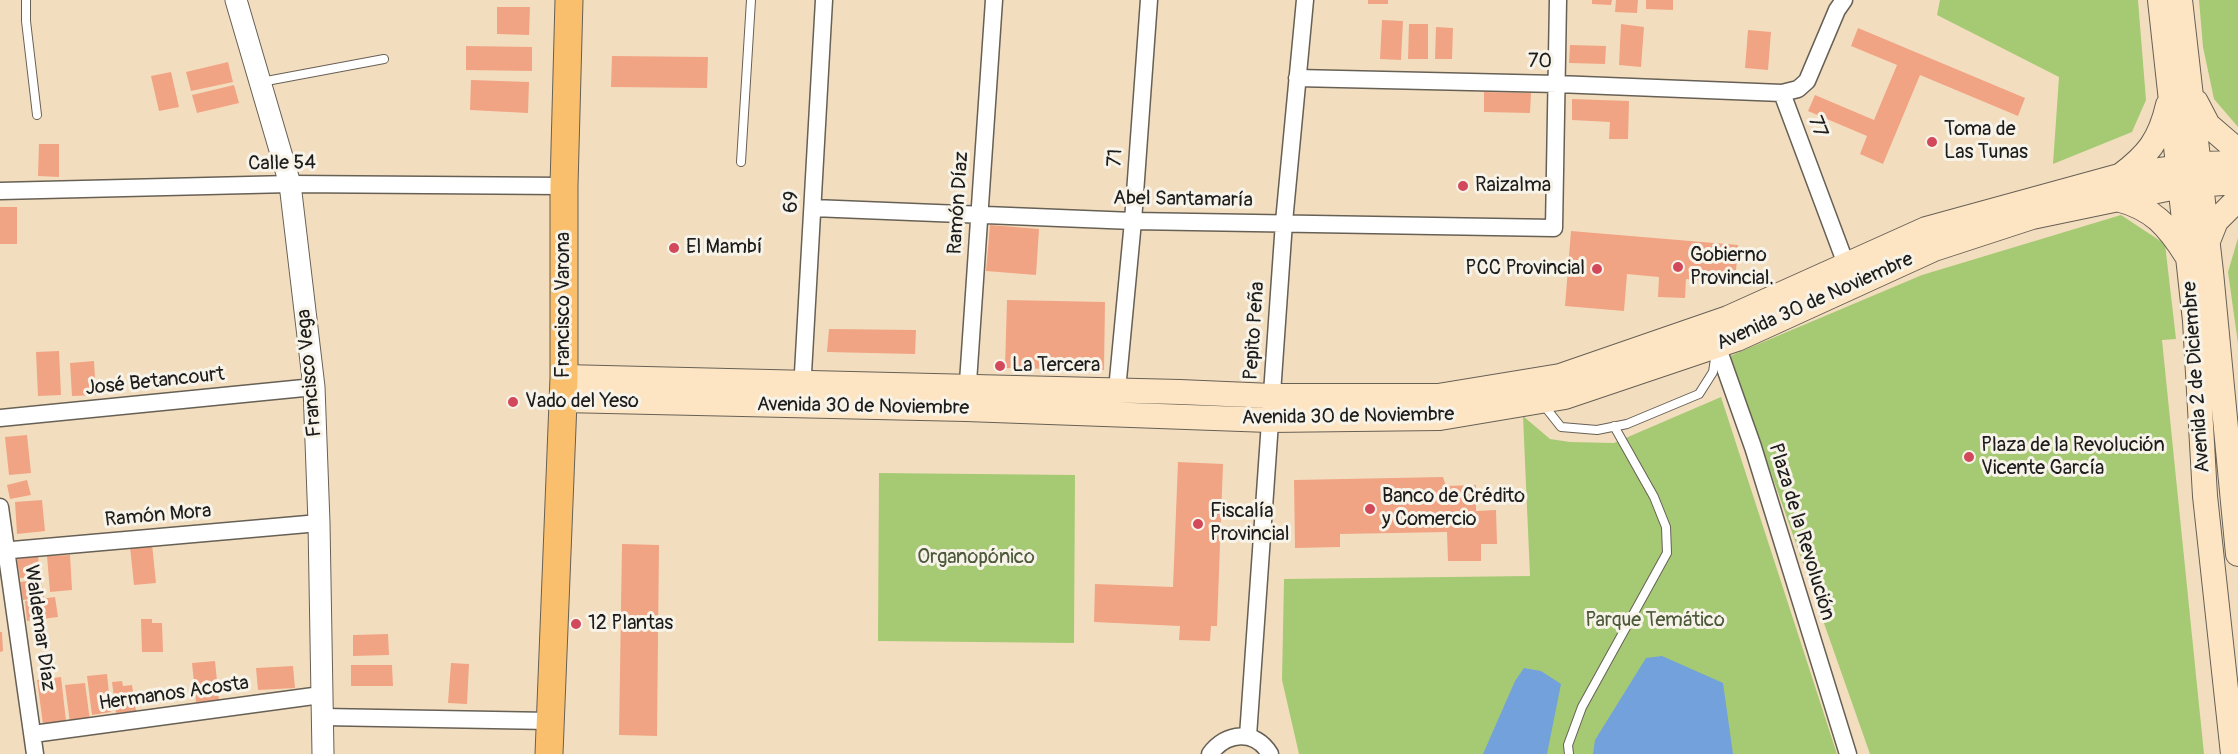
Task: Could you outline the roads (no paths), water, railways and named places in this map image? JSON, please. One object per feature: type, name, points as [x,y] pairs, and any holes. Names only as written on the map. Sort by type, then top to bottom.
[{"type":"main road","name":"Francisco Varona","points":[[549,754],[564,389],[564,186],[569,0]]},
{"type":"main road","name":"Avenida 2 de Diciembre","points":[[2160,0],[2180,93],[2190,175],[2208,241],[2238,554]]},
{"type":"main road","name":"Avenida 2 de Diciembre","points":[[2180,0],[2180,93]]},
{"type":"main road","points":[[2188,258],[2172,231],[2118,188],[2151,148],[2180,93],[2208,125],[2238,151]]},
{"type":"main road","name":"Avenida 30 de Noviembre","points":[[564,389],[967,398],[1269,420],[1440,418],[1537,391],[1560,376],[1713,335],[1851,276],[1926,229],[2190,175],[2238,163]]},
{"type":"main road","name":"Avenida 2 de Diciembre","points":[[2190,175],[2188,258],[2195,321],[2205,496],[2233,754]]},
{"type":"main road","name":"Avenida 30 de Noviembre","points":[[2190,175],[2238,182]]},
{"type":"main road","points":[[2208,241],[2216,221],[2238,199]]},
{"type":"main road","name":"Avenida 30 de Noviembre","points":[[967,398],[1117,390],[1272,396],[1438,396],[1537,391]]},
{"type":"street","name":"Francisco Vega","points":[[236,0],[290,184],[314,387],[323,754]]},
{"type":"street","name":"69","points":[[801,394],[824,0]]},
{"type":"street","name":"Ramón Díaz","points":[[967,398],[994,0]]},
{"type":"street","name":"71","points":[[1117,390],[1133,221],[1149,0]]},
{"type":"street","name":"Pepito Peña","points":[[1248,736],[1284,222],[1305,0]]},
{"type":"street","points":[[1557,84],[1558,0]]},
{"type":"street","points":[[1782,93],[1798,89],[1807,81],[1837,10],[1844,0]]},
{"type":"street","name":"70","points":[[1297,78],[1557,84],[1782,93]]},
{"type":"street","name":"Abel Santamaría","points":[[813,208],[1133,221],[1554,228],[1557,84]]},
{"type":"street","name":"77","points":[[1782,93],[1851,276]]},
{"type":"street","name":"Calle 54","points":[[0,191],[290,184],[564,186]]},
{"type":"street","name":"Plaza de la Revolución","points":[[1713,335],[1753,447],[1848,754]]},
{"type":"street","name":"José Betancourt","points":[[0,418],[314,387]]},
{"type":"street","name":"Waldemar Díaz","points":[[0,507],[4,550],[35,754]]},
{"type":"street","name":"Ramón Mora","points":[[4,550],[319,523]]},
{"type":"street","name":"Hermanos Acosta","points":[[33,734],[321,695]]},
{"type":"street","points":[[322,717],[550,721]]},
{"type":"street","points":[[1210,754],[1217,744],[1227,738],[1237,736],[1248,736],[1258,740],[1270,754]]},
{"type":"lane","points":[[26,0],[26,21],[37,115]]},
{"type":"lane","points":[[741,162],[751,0]]},
{"type":"lane","points":[[261,82],[384,59]]},
{"type":"lane","points":[[1537,391],[1561,427],[1597,430],[1627,424],[1699,394],[1713,372],[1713,335]]},
{"type":"lane","points":[[1569,754],[1568,745],[1582,707],[1667,553],[1666,527],[1654,497],[1614,426]]},
{"type":"water","points":[[1662,656],[1723,683],[1733,754],[1593,754],[1595,740],[1646,658]]},
{"type":"water","points":[[1524,668],[1541,671],[1561,684],[1547,754],[1483,754],[1515,681]]},
{"type":"place","name":"Toma de Las Tunas","points":[[1932,142]]},
{"type":"place","name":"Raizalma","points":[[1463,186]]},
{"type":"place","name":"El Mambí","points":[[674,248]]},
{"type":"place","name":"Gobierno Provincial.","points":[[1678,267]]},
{"type":"place","name":"PCC Provincial","points":[[1597,269]]},
{"type":"place","name":"La Tercera","points":[[1000,366]]},
{"type":"place","name":"Vado del Yeso","points":[[513,402]]},
{"type":"place","name":"Plaza de la Revolución Vicente García","points":[[1969,457]]},
{"type":"place","name":"Banco de Crédito y Comercio","points":[[1370,509]]},
{"type":"place","name":"Fiscalía Provincial","points":[[1198,524]]},
{"type":"place","name":"12 Plantas","points":[[576,624]]},
{"type":"park label","name":"Organopónico","points":[[976,558]]},
{"type":"park label","name":"Parque Temático","points":[[1655,621]]}]
